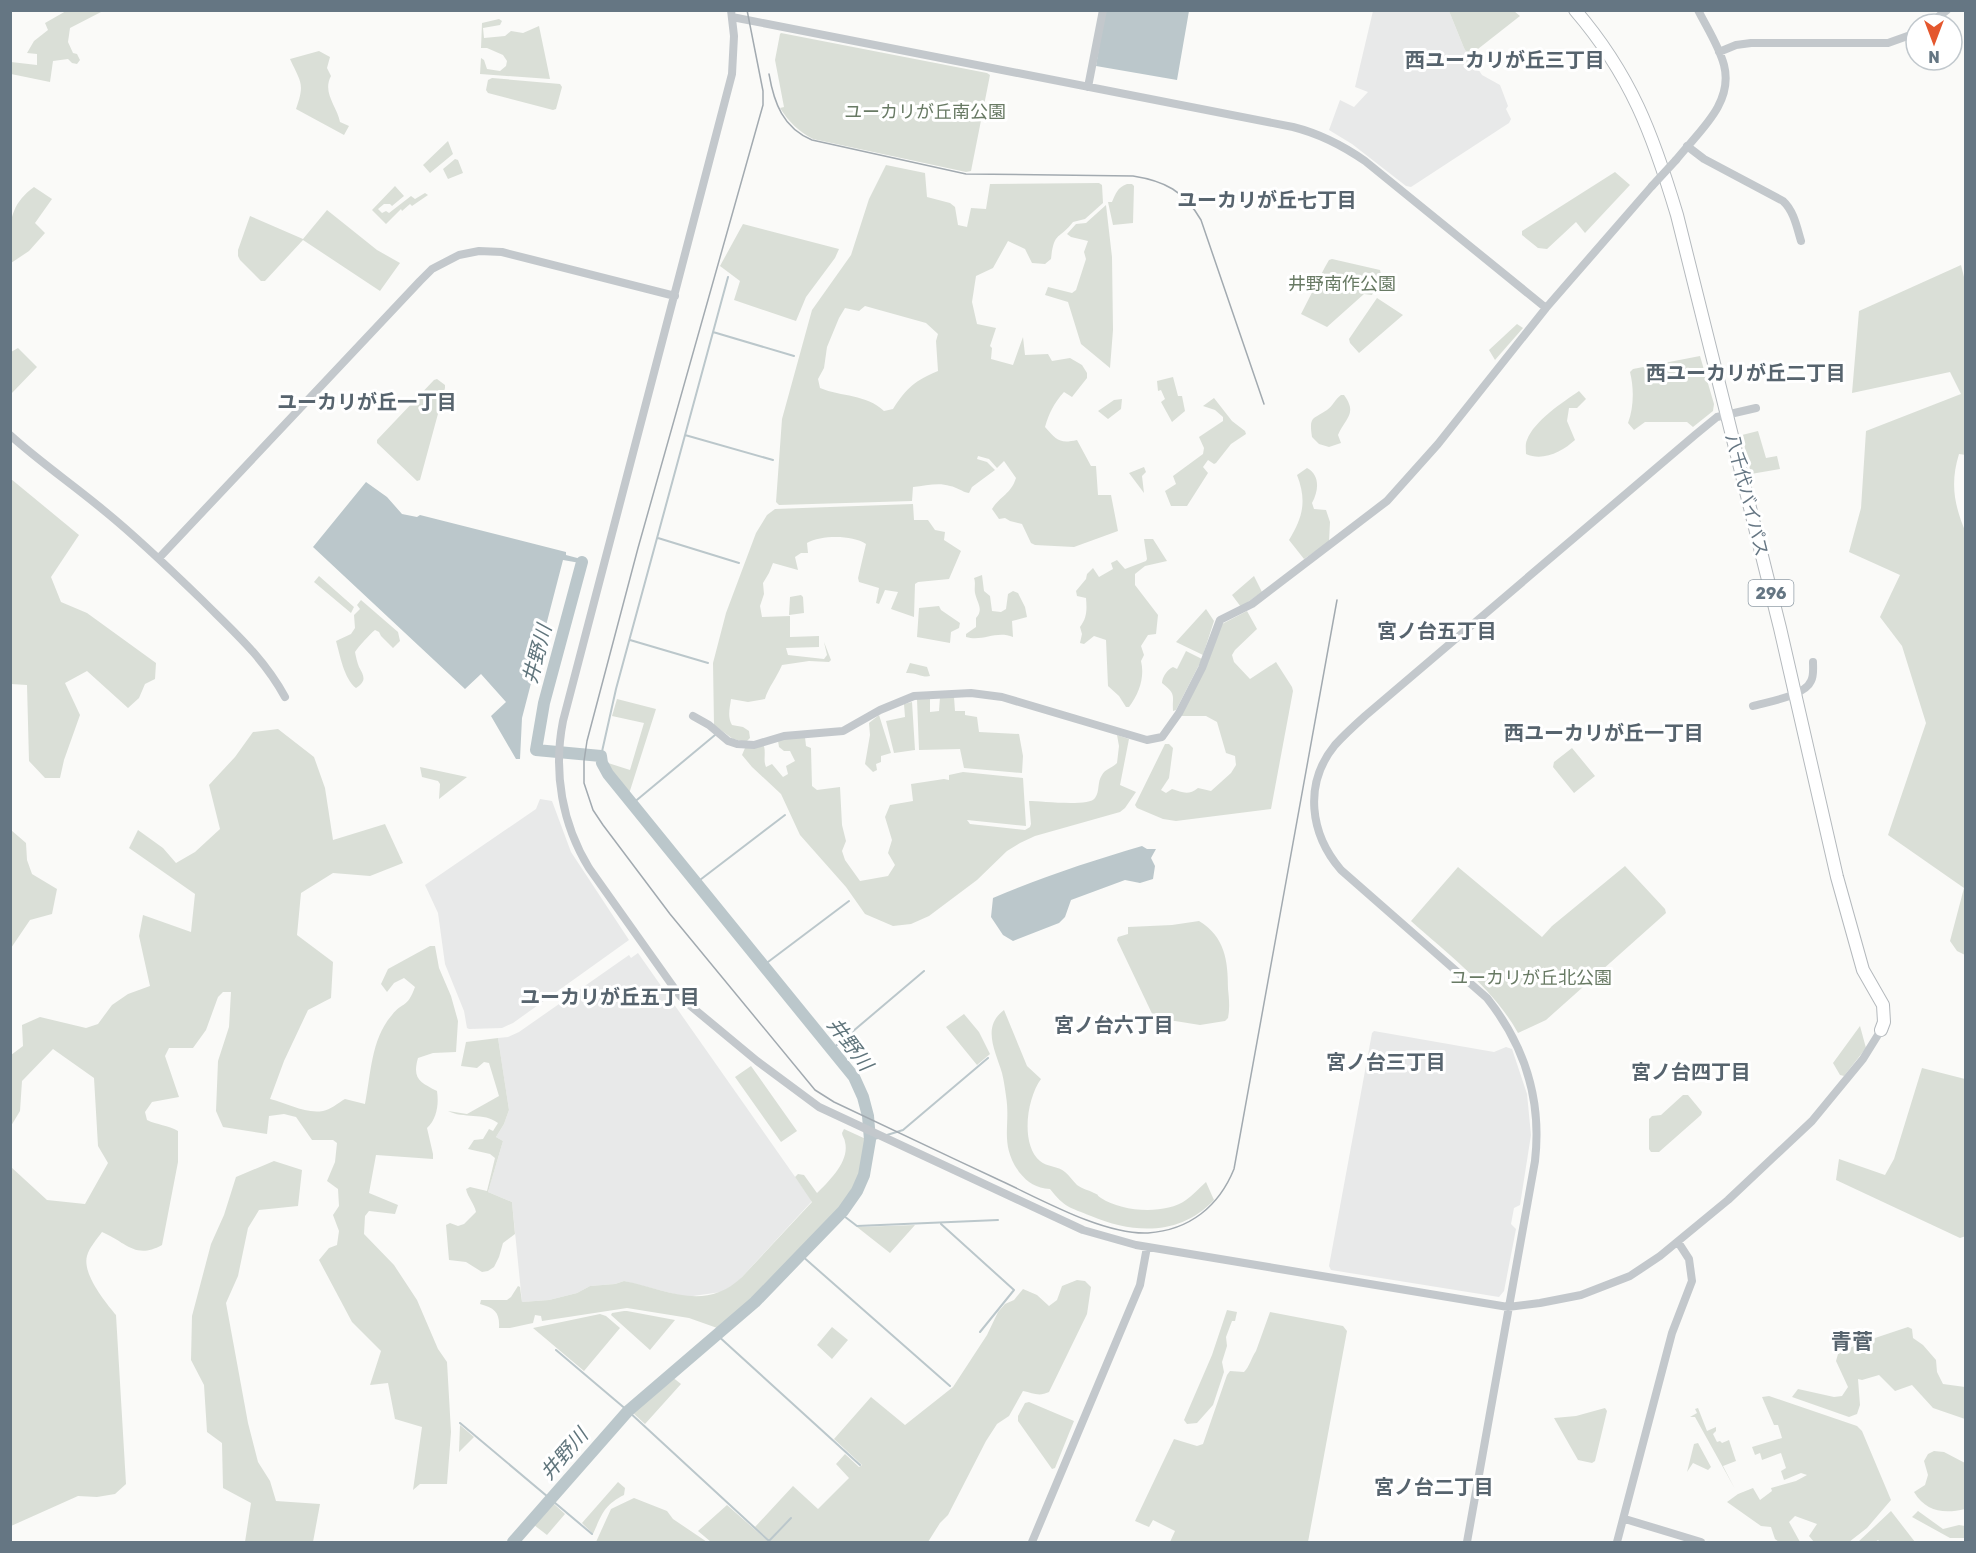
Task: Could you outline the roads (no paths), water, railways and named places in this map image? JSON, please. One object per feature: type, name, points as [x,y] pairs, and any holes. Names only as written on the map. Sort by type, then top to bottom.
[{"type":"highway","name":"八千代バイパス","points":[[1575,10],[1614,61],[1647,124],[1661,161],[1727,414],[1837,877],[1863,970],[1883,1005],[1884,1022],[1881,1030]]},
{"type":"street","points":[[1088,87],[1103,10]]},
{"type":"street","points":[[693,716],[709,725],[728,741],[754,745],[784,736],[843,731],[880,710],[914,696],[971,693],[1002,697],[1033,705],[1147,740],[1162,737],[1179,713],[1202,668],[1220,620],[1252,604],[1387,501],[1438,444],[1546,308],[1676,160],[1715,112],[1721,101],[1725,75],[1719,52],[1698,10]]},
{"type":"street","points":[[1546,308],[1365,161],[1323,135],[1293,127],[731,14],[734,57],[732,74],[563,721],[559,746],[560,795],[571,832],[583,858],[677,992],[698,1013],[795,1091],[850,1123],[1045,1214],[1103,1237],[1147,1247],[1508,1307],[1556,1300],[1603,1287],[1630,1276],[1678,1242],[1728,1200],[1812,1121],[1863,1059],[1881,1030]]},
{"type":"street","points":[[1719,52],[1736,45],[1888,43],[1904,37]]},
{"type":"street","points":[[1687,146],[1704,159],[1784,201],[1801,241]]},
{"type":"street","points":[[159,558],[420,280],[446,260],[469,252],[502,252],[675,296]]},
{"type":"street","points":[[1467,1542],[1536,1146],[1535,1103],[1526,1065],[1515,1039],[1486,998],[1341,870],[1322,843],[1316,826],[1314,797],[1318,778],[1334,746],[1365,716],[1695,435],[1717,417],[1756,408]]},
{"type":"street","points":[[10,435],[37,460],[106,512],[159,558],[252,648],[269,670],[285,698]]},
{"type":"street","points":[[1752,706],[1805,689],[1811,683],[1813,662]]},
{"type":"street","points":[[1617,1542],[1672,1333],[1692,1281],[1689,1259],[1678,1242]]},
{"type":"street","points":[[1032,1542],[1140,1285],[1147,1247]]},
{"type":"street","points":[[1625,1518],[1701,1542]]},
{"type":"water","points":[[1105,11],[1189,11],[1177,80],[1096,66]]},
{"type":"water","points":[[366,482],[387,497],[402,514],[417,517],[420,515],[566,552],[566,555],[581,559],[580,563],[563,560],[522,718],[520,759],[516,759],[491,716],[506,702],[481,674],[465,689],[313,547]]},
{"type":"water","points":[[1142,846],[1147,849],[1156,849],[1151,858],[1155,866],[1153,879],[1140,883],[1125,880],[1071,900],[1065,917],[1059,923],[1013,941],[1003,935],[991,917],[993,898],[1067,870]]},
{"type":"waterway","points":[[601,756],[616,689],[728,277]]},
{"type":"waterway","points":[[713,332],[794,356]]},
{"type":"waterway","points":[[685,435],[773,460]]},
{"type":"waterway","points":[[658,538],[739,563]]},
{"type":"waterway","name":"井野川","points":[[513,1542],[628,1411],[755,1302],[843,1211],[857,1191],[864,1175],[870,1140],[868,1116],[854,1077],[608,774],[601,756],[536,750],[544,703],[582,562]]},
{"type":"waterway","points":[[630,640],[708,663]]},
{"type":"waterway","points":[[632,804],[715,735]]},
{"type":"waterway","points":[[696,883],[785,815]]},
{"type":"waterway","points":[[764,965],[849,901]]},
{"type":"waterway","points":[[832,1049],[924,971]]},
{"type":"waterway","points":[[887,1135],[903,1130],[988,1058]]},
{"type":"waterway","points":[[870,1140],[878,1138]]},
{"type":"waterway","points":[[840,1213],[857,1226],[998,1220]]},
{"type":"waterway","points":[[941,1224],[1014,1290],[980,1332]]},
{"type":"waterway","points":[[801,1255],[950,1386]]},
{"type":"waterway","points":[[716,1334],[860,1465]]},
{"type":"waterway","points":[[556,1350],[628,1411],[769,1541],[791,1518]]},
{"type":"waterway","points":[[460,1423],[592,1534]]},
{"type":"tram line","points":[[747,10],[763,91],[763,105],[638,548],[587,741],[584,783],[593,810],[603,825],[670,914],[815,1090],[834,1102],[1050,1204],[1111,1228],[1130,1232],[1163,1231],[1190,1221],[1211,1205],[1228,1182],[1234,1169],[1337,600]]},
{"type":"tram line","points":[[769,74],[777,104],[787,121],[794,129],[812,140],[966,174],[1133,176],[1155,181],[1173,189],[1188,202],[1201,220],[1264,404]]},
{"type":"district","name":"西ユーカリが丘三丁目","points":[[1505,60]]},
{"type":"district","name":"ユーカリが丘七丁目","points":[[1267,200]]},
{"type":"district","name":"西ユーカリが丘二丁目","points":[[1746,373]]},
{"type":"district","name":"ユーカリが丘一丁目","points":[[367,402]]},
{"type":"district","name":"宮ノ台五丁目","points":[[1437,631]]},
{"type":"district","name":"西ユーカリが丘一丁目","points":[[1604,733]]},
{"type":"district","name":"ユーカリが丘五丁目","points":[[610,997]]},
{"type":"district","name":"宮ノ台六丁目","points":[[1114,1025]]},
{"type":"district","name":"宮ノ台三丁目","points":[[1386,1062]]},
{"type":"district","name":"宮ノ台四丁目","points":[[1691,1072]]},
{"type":"district","name":"青菅","points":[[1852,1341]]},
{"type":"district","name":"宮ノ台二丁目","points":[[1434,1487]]},
{"type":"park label","name":"ユーカリが丘南公園","points":[[925,112]]},
{"type":"park label","name":"井野南作公園","points":[[1342,284]]},
{"type":"park label","name":"ユーカリが丘北公園","points":[[1531,978]]}]
